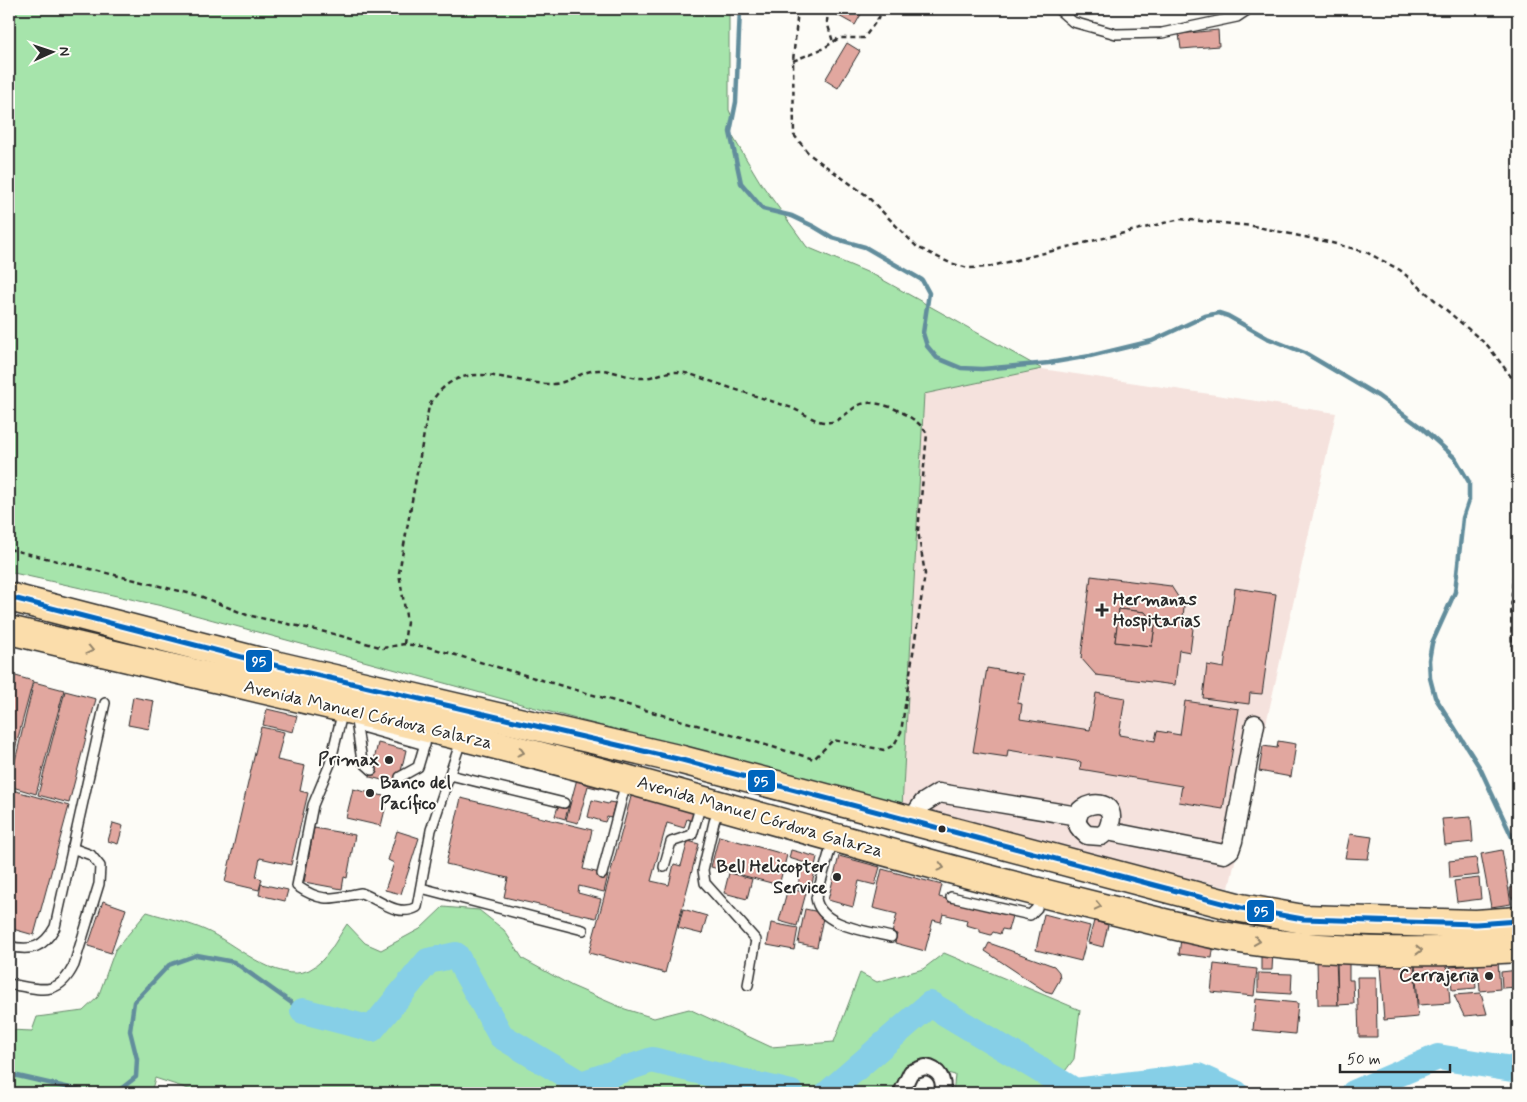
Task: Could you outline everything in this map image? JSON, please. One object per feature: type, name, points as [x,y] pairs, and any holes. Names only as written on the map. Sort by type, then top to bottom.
[{"type":"main road","name":"Avenida Manuel Córdova Galarza","points":[[9,597],[257,660],[682,760],[910,822],[1241,908],[1303,919],[1476,924],[1518,921]]},
{"type":"main road","points":[[58,642],[65,611]]},
{"type":"main road","name":"Avenida Manuel Córdova Galarza","points":[[9,630],[251,687],[427,736],[462,736],[894,854],[1039,892],[1224,936],[1339,949],[1481,950],[1518,948]]},
{"type":"main road","points":[[251,687],[257,660]]},
{"type":"main road","points":[[894,854],[910,822]]},
{"type":"street","points":[[1107,831],[1224,854],[1230,850],[1255,724]]},
{"type":"street","points":[[910,822],[923,803],[939,793],[1078,816]]},
{"type":"street","points":[[1087,804],[1102,805],[1111,816],[1107,831],[1101,836],[1087,835],[1078,824],[1078,816],[1087,804]]},
{"type":"street","points":[[901,1093],[911,1072],[917,1068],[928,1067],[938,1073],[944,1082],[942,1093]]},
{"type":"lane","points":[[1058,9],[1073,22],[1116,34],[1162,33],[1237,17],[1249,9]]},
{"type":"lane","points":[[9,946],[26,948],[40,945],[50,936],[55,927],[106,703]]},
{"type":"lane","points":[[352,714],[362,761],[372,770]]},
{"type":"lane","points":[[352,714],[313,805],[297,886],[308,894],[338,899],[361,893],[388,906],[409,911],[416,908],[431,830],[462,736]]},
{"type":"lane","points":[[400,778],[418,768],[427,736]]},
{"type":"lane","points":[[450,775],[564,803]]},
{"type":"lane","points":[[602,874],[627,780]]},
{"type":"lane","points":[[664,867],[671,842],[692,835],[711,804]]},
{"type":"lane","points":[[711,804],[714,822],[703,870],[705,883],[756,940],[748,985]]},
{"type":"lane","points":[[834,837],[816,898],[818,905],[838,924],[892,937]]},
{"type":"lane","points":[[9,984],[40,990],[58,987],[68,977],[74,965],[99,884],[100,866],[90,855],[72,848]]},
{"type":"lane","points":[[421,888],[582,930]]},
{"type":"lane","points":[[952,897],[1030,915],[1037,908],[1039,892]]},
{"type":"path","points":[[798,9],[793,61],[794,135],[809,154],[866,195],[917,247],[932,256],[968,268],[988,267],[1180,219],[1253,226],[1328,242],[1366,252],[1400,270],[1488,346],[1518,386]]},
{"type":"path","points":[[828,9],[827,22],[833,42]]},
{"type":"path","points":[[793,61],[839,38],[864,38],[885,9]]},
{"type":"path","points":[[9,549],[200,596],[247,616],[334,634],[383,648],[404,644],[463,657],[804,758],[814,759],[833,740],[884,750],[894,745],[901,732],[925,574],[918,531],[927,434],[923,425],[915,419],[881,404],[868,402],[858,405],[848,415],[839,419],[820,422],[800,412],[760,397],[690,375],[672,372],[640,378],[598,370],[552,384],[480,373],[464,377],[444,386],[438,391],[429,406],[400,573],[407,622],[404,644]]},
{"type":"path","points":[[1518,538],[1512,579],[1513,669],[1518,694]]},
{"type":"shaded area","name":"Hermanas Hospitarias","points":[[1042,369],[1336,413],[1229,888],[902,808],[924,394]]},
{"type":"green space","points":[[9,9],[729,9],[729,110],[732,117],[730,132],[760,182],[807,247],[874,275],[1042,369],[924,394],[902,808],[162,606],[9,572]]},
{"type":"green space","points":[[443,907],[479,910],[504,930],[523,959],[572,986],[625,1009],[654,1018],[689,1009],[771,1047],[834,1042],[860,973],[877,982],[923,969],[944,953],[1080,1010],[1074,1059],[1049,1093],[953,1093],[955,1075],[944,1072],[925,1071],[903,1080],[887,1093],[201,1093],[155,1078],[151,1093],[9,1093],[9,1030],[32,1031],[37,1017],[83,1011],[98,997],[115,950],[147,912],[198,927],[216,935],[269,967],[283,972],[296,973],[309,970],[321,961],[331,950],[347,924],[365,943],[381,950],[420,929]]},
{"type":"building","points":[[840,9],[864,9],[855,25],[837,15]]},
{"type":"building","points":[[1103,9],[1127,9],[1127,10],[1103,12]]},
{"type":"building","points":[[1127,9],[1142,9],[1137,12]]},
{"type":"building","points":[[1218,30],[1219,46],[1181,49],[1179,34]]},
{"type":"building","points":[[847,43],[860,51],[838,88],[825,80]]},
{"type":"building","points":[[1091,576],[1171,586],[1184,606],[1183,620],[1194,621],[1190,652],[1179,650],[1175,685],[1096,675],[1081,658]],"holes":[[[1119,609],[1145,612],[1155,625],[1152,646],[1115,642]]]},
{"type":"building","points":[[1235,588],[1276,594],[1262,694],[1250,693],[1249,704],[1203,698],[1207,665],[1224,668]]},
{"type":"building","points":[[1119,609],[1145,612],[1155,625],[1152,646],[1115,642]]},
{"type":"building","points":[[987,668],[1023,674],[1018,703],[1022,704],[1020,719],[1090,730],[1096,693],[1125,698],[1119,735],[1155,741],[1157,731],[1180,735],[1185,701],[1239,709],[1223,809],[1179,802],[1182,786],[1080,769],[1081,762],[1008,750],[1007,757],[973,752]]},
{"type":"building","points":[[9,674],[33,681],[9,772]]},
{"type":"building","points":[[34,682],[64,690],[36,794],[9,786]]},
{"type":"building","points":[[65,691],[96,699],[69,803],[38,795]]},
{"type":"building","points":[[133,697],[154,701],[149,729],[128,725]]},
{"type":"building","points":[[267,709],[297,716],[293,732],[263,725]]},
{"type":"building","points":[[261,727],[284,732],[277,760],[305,766],[300,791],[308,793],[291,865],[260,858],[256,877],[262,879],[259,890],[225,882]]},
{"type":"building","points":[[1278,741],[1296,744],[1291,777],[1259,771],[1263,746],[1277,748]]},
{"type":"building","name":"Primax","points":[[378,743],[406,750],[398,784],[370,777]]},
{"type":"building","points":[[578,775],[602,782],[600,789],[588,786],[578,823],[566,820]]},
{"type":"building","points":[[9,789],[69,806],[34,935],[9,928]]},
{"type":"building","points":[[353,789],[388,797],[381,826],[346,818]]},
{"type":"building","points":[[632,793],[695,810],[692,821],[687,819],[684,828],[667,823],[651,881],[669,885],[674,864],[681,866],[688,841],[699,844],[665,973],[589,953]]},
{"type":"building","points":[[461,798],[592,830],[583,869],[608,875],[604,892],[579,886],[578,893],[601,899],[596,918],[504,897],[508,878],[446,864]]},
{"type":"building","points":[[592,800],[608,804],[609,802],[615,803],[611,818],[607,817],[605,822],[588,817]]},
{"type":"building","points":[[559,803],[569,805],[565,819],[555,816]]},
{"type":"building","points":[[1471,817],[1473,842],[1445,845],[1442,819]]},
{"type":"building","points":[[113,823],[123,826],[118,844],[108,841]]},
{"type":"building","points":[[314,828],[355,835],[347,878],[344,877],[342,889],[304,882]]},
{"type":"building","points":[[397,831],[419,838],[401,894],[385,890],[394,863],[388,860]]},
{"type":"building","points":[[1350,834],[1372,837],[1368,859],[1345,858]]},
{"type":"building","points":[[719,836],[787,855],[779,885],[711,867]]},
{"type":"building","points":[[791,850],[817,857],[815,866],[789,858]]},
{"type":"building","points":[[1502,850],[1511,904],[1491,907],[1481,854]]},
{"type":"building","points":[[839,856],[880,867],[875,885],[859,881],[853,907],[828,900]]},
{"type":"building","points":[[1476,858],[1479,875],[1450,878],[1449,861]]},
{"type":"building","points":[[803,865],[816,868],[810,891],[797,888]]},
{"type":"building","points":[[882,869],[942,885],[939,897],[1012,916],[1008,930],[1002,929],[1000,934],[993,932],[991,935],[966,925],[967,920],[943,914],[941,922],[933,920],[925,951],[895,943],[897,934],[892,933],[897,914],[873,908]]},
{"type":"building","points":[[729,873],[752,879],[747,899],[724,893]]},
{"type":"building","points":[[1479,878],[1481,899],[1457,902],[1454,881]]},
{"type":"building","points":[[261,884],[288,890],[285,901],[259,895]]},
{"type":"building","points":[[1518,887],[1518,898],[1511,898],[1510,888]]},
{"type":"building","points":[[788,888],[806,893],[797,926],[779,921]]},
{"type":"building","points":[[103,901],[126,909],[111,953],[88,946]]},
{"type":"building","points":[[683,909],[707,916],[702,934],[678,928]]},
{"type":"building","points":[[805,909],[824,913],[817,947],[798,943]]},
{"type":"building","points":[[1044,914],[1090,926],[1081,961],[1036,950]]},
{"type":"building","points":[[1094,921],[1108,925],[1103,947],[1088,943]]},
{"type":"building","points":[[771,923],[798,928],[794,950],[767,945]]},
{"type":"building","points":[[1181,939],[1214,943],[1212,958],[1179,954]]},
{"type":"building","points":[[989,943],[1054,966],[1059,972],[1060,979],[1052,993],[1045,991],[985,951]]},
{"type":"building","points":[[1261,951],[1273,952],[1272,970],[1261,970]]},
{"type":"building","points":[[1317,960],[1336,960],[1338,1005],[1318,1005]]},
{"type":"building","points":[[1337,960],[1349,960],[1349,980],[1353,980],[1354,1004],[1338,1005]]},
{"type":"building","points":[[1447,961],[1450,1003],[1418,1005],[1415,963]]},
{"type":"building","name":"Cerrajeria","points":[[1498,962],[1500,989],[1480,991],[1478,963]]},
{"type":"building","points":[[1214,964],[1257,969],[1254,996],[1211,992]]},
{"type":"building","points":[[1414,964],[1418,1017],[1384,1020],[1380,966]]},
{"type":"building","points":[[1474,965],[1476,988],[1452,990],[1450,967]]},
{"type":"building","points":[[1518,970],[1518,987],[1502,988],[1501,972]]},
{"type":"building","points":[[1258,973],[1292,974],[1291,994],[1258,992]]},
{"type":"building","points":[[1357,977],[1376,977],[1377,1037],[1359,1037]]},
{"type":"building","points":[[1481,993],[1487,1014],[1464,1016],[1454,995]]},
{"type":"building","points":[[1256,999],[1298,1003],[1295,1034],[1253,1030]]},
{"type":"waterway","points":[[740,9],[736,102],[730,132],[741,183],[763,209],[792,216],[833,238],[865,247],[922,280],[929,293],[923,333],[927,346],[937,358],[961,368],[982,369],[1049,363],[1090,356],[1152,341],[1205,316],[1219,313],[1267,338],[1305,353],[1378,396],[1422,428],[1455,458],[1469,482],[1469,500],[1463,518],[1455,592],[1432,643],[1429,660],[1430,678],[1435,697],[1480,768],[1518,850]]},
{"type":"waterway","points":[[105,1093],[117,1092],[136,1077],[137,1059],[130,1031],[134,1002],[169,965],[197,955],[234,962],[303,1011]]},
{"type":"waterway","points":[[303,1011],[372,1029],[428,961],[456,955],[501,1036],[581,1084],[652,1060],[791,1093]]},
{"type":"waterway","points":[[828,1093],[930,1004],[1075,1091],[1198,1076],[1236,1093]]},
{"type":"waterway","points":[[1354,1093],[1438,1057],[1518,1070]]},
{"type":"waterway","points":[[9,1074],[92,1093]]},
{"type":"transit line","name":"95","points":[[9,597],[257,661],[682,760],[1241,908],[1303,919],[1476,924],[1518,921]]},
{"type":"place","name":"Hermanas Hospitarias","points":[[1102,610]]},
{"type":"place","name":"Primax","points":[[389,760]]},
{"type":"place","name":"Banco del Pacífico","points":[[370,793]]},
{"type":"place","name":"Bell Helicopter Service","points":[[837,877]]},
{"type":"place","name":"Cerrajeria","points":[[1489,976]]}]
